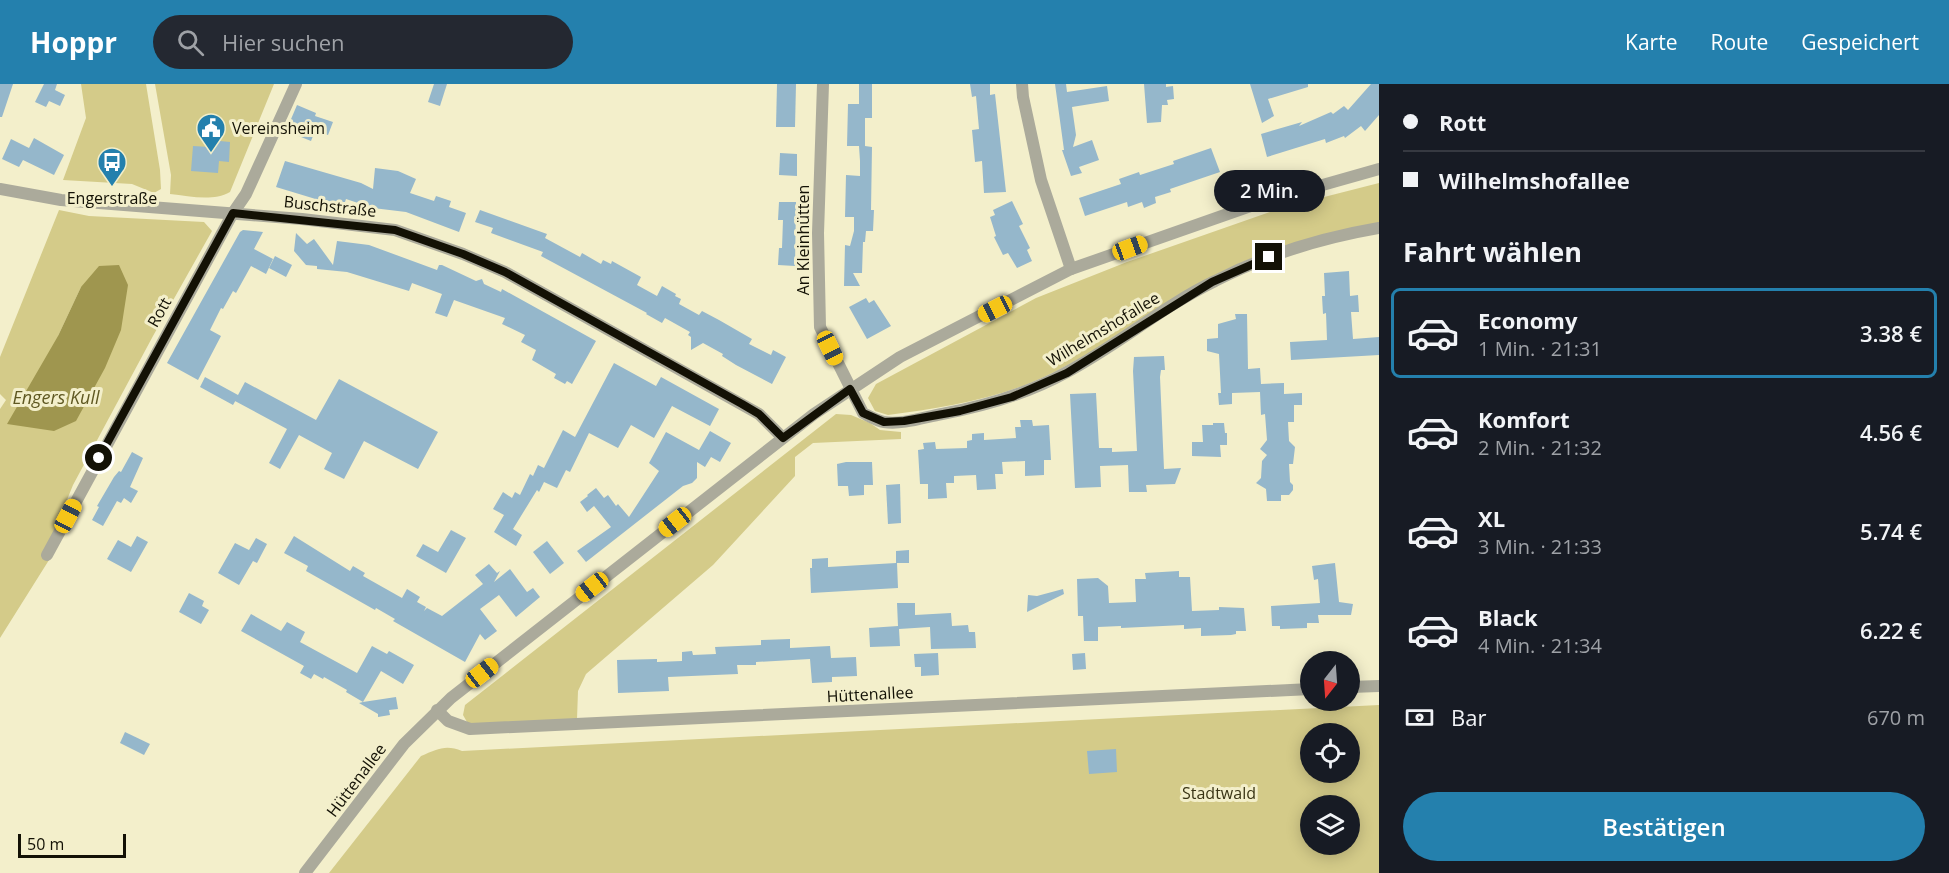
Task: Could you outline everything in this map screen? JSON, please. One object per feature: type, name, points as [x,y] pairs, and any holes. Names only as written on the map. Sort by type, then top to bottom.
[{"type":"street","name":"Rott","points":[[47,555],[233,213],[246,194],[296,84]]},
{"type":"street","name":"An Kleinhütten","points":[[824,84],[818,233],[820,327],[850,389]]},
{"type":"street","points":[[1022,84],[1041,180],[1071,269]]},
{"type":"street","points":[[783,438],[850,389],[900,357],[1071,269],[1259,202],[1379,169]]},
{"type":"street","name":"Buschstraße","points":[[0,189],[61,200],[233,213],[395,230],[463,254],[515,278],[759,414],[783,438]]},
{"type":"street","name":"Wilhelmshofallee","points":[[850,389],[863,413],[884,422],[904,421],[960,411],[1012,397],[1067,373],[1183,299],[1212,282],[1253,263],[1302,244],[1379,228]]},
{"type":"street","name":"Hüttenallee","points":[[305,873],[404,744],[437,710],[783,438]]},
{"type":"street","points":[[1360,687],[1379,686]]},
{"type":"street","name":"Hüttenallee","points":[[437,710],[448,721],[470,729],[1300,690]]},
{"type":"green space","points":[[81,84],[146,84],[161,189],[154,193],[132,184],[63,180],[86,118]]},
{"type":"green space","points":[[155,84],[274,84],[230,192],[208,198],[170,194],[171,175]]},
{"type":"green space","points":[[1379,183],[1379,223],[1299,242],[1242,262],[1174,298],[1080,358],[1030,383],[978,399],[888,415],[875,411],[868,398],[876,384],[1036,298],[1127,262],[1281,208]]},
{"type":"green space","points":[[59,210],[89,216],[204,222],[212,231],[73,485],[44,557],[49,560],[0,638],[0,409],[6,400],[0,394],[0,357]],"holes":[[[128,285],[58,336],[81,287]]]},
{"type":"green space","points":[[836,414],[851,415],[880,430],[901,432],[901,439],[813,443],[795,457],[795,476],[713,565],[586,674],[578,691],[577,719],[473,725],[467,722],[463,715],[465,705]]},
{"type":"green space","name":"Stadtwald","points":[[1379,705],[1379,873],[329,873],[421,756],[437,749],[462,751],[1300,709],[1300,711],[1360,711],[1360,706]]},
{"type":"water","name":"Engers Kull","points":[[119,265],[128,285],[121,330],[105,368],[76,421],[54,431],[7,424],[58,336],[81,287],[99,266]]},
{"type":"building","points":[[0,84],[13,84],[2,117],[0,117]]},
{"type":"building","points":[[44,84],[57,84],[55,90],[65,95],[60,106],[49,101],[46,107],[35,102]]},
{"type":"building","points":[[434,84],[447,84],[440,106],[428,102]]},
{"type":"building","points":[[777,84],[796,84],[795,127],[776,127]]},
{"type":"building","points":[[859,84],[872,84],[872,118],[865,118],[865,146],[872,147],[873,231],[866,231],[865,242],[863,242],[862,273],[853,273],[860,286],[844,286],[845,245],[850,246],[854,231],[854,217],[845,217],[846,175],[860,176],[859,146],[847,146],[848,104],[859,104]]},
{"type":"building","points":[[970,84],[990,84],[990,95],[995,94],[1006,192],[984,193],[982,161],[975,162],[972,130],[979,129],[976,96],[972,97]]},
{"type":"building","points":[[1055,84],[1066,84],[1067,92],[1107,86],[1109,101],[1072,107],[1076,135],[1073,147],[1092,140],[1099,160],[1079,167],[1082,173],[1071,176],[1062,150],[1064,150]]},
{"type":"building","points":[[1144,84],[1173,86],[1174,99],[1167,100],[1168,105],[1162,105],[1161,122],[1147,123]]},
{"type":"building","points":[[1250,84],[1308,84],[1308,87],[1268,99],[1274,116],[1262,123]]},
{"type":"building","points":[[1371,84],[1379,84],[1379,115],[1365,131],[1361,126],[1345,138],[1344,136],[1326,143],[1325,139],[1267,157],[1261,134],[1302,122],[1299,126],[1331,112],[1333,114],[1344,106],[1348,110]]},
{"type":"building","points":[[297,105],[316,113],[315,116],[333,122],[328,135],[315,131],[311,141],[286,131]]},
{"type":"building","points":[[34,138],[64,155],[54,175],[23,160],[19,167],[2,159],[11,139],[29,148]]},
{"type":"building","name":"Vereinsheim","points":[[210,140],[230,142],[229,162],[219,161],[218,173],[191,171],[193,146],[210,147]]},
{"type":"building","points":[[1211,148],[1220,172],[1170,189],[1171,192],[1155,197],[1156,203],[1144,208],[1142,202],[1128,207],[1127,202],[1085,216],[1079,198],[1121,184],[1119,179],[1174,164],[1173,161]]},
{"type":"building","points":[[780,153],[797,154],[797,176],[779,175]]},
{"type":"building","points":[[285,161],[361,183],[373,189],[375,168],[398,171],[416,179],[410,193],[434,201],[436,196],[451,201],[449,207],[466,213],[459,232],[406,212],[373,208],[346,199],[344,205],[333,202],[332,204],[276,187]]},
{"type":"building","points":[[1012,201],[1023,224],[1019,226],[1030,248],[1027,250],[1032,261],[1017,268],[1008,253],[1003,255],[994,237],[996,236],[990,217],[995,215],[993,210]]},
{"type":"building","points":[[779,202],[796,202],[795,266],[778,265],[779,248],[782,248],[783,220],[778,220]]},
{"type":"building","points":[[480,210],[547,234],[545,238],[580,257],[582,253],[601,264],[603,260],[611,264],[612,261],[641,277],[637,285],[657,296],[662,286],[681,299],[679,304],[699,315],[702,311],[719,320],[752,339],[749,344],[771,355],[773,350],[786,357],[772,384],[736,365],[722,356],[723,354],[703,343],[691,350],[691,337],[688,335],[690,332],[665,318],[662,323],[541,256],[543,252],[491,233],[493,228],[475,222]]},
{"type":"building","points":[[243,230],[263,232],[254,249],[273,259],[266,274],[251,266],[236,293],[233,291],[223,309],[221,308],[210,330],[221,336],[198,380],[167,363]]},
{"type":"building","points":[[296,233],[307,244],[314,239],[333,265],[337,241],[369,245],[437,270],[439,265],[442,265],[476,281],[482,279],[484,284],[501,292],[502,289],[596,341],[572,384],[567,381],[565,384],[554,378],[556,374],[532,360],[536,350],[521,342],[525,335],[502,324],[505,318],[454,300],[447,317],[435,313],[442,294],[412,283],[409,291],[347,272],[317,269],[317,266],[306,265],[294,251]]},
{"type":"building","points":[[275,256],[292,265],[286,277],[269,268]]},
{"type":"building","points":[[1349,271],[1350,296],[1358,295],[1359,312],[1351,312],[1353,339],[1379,337],[1379,355],[1291,360],[1290,342],[1327,340],[1326,313],[1323,314],[1322,296],[1325,296],[1324,273]]},
{"type":"building","points":[[866,298],[869,303],[874,300],[891,326],[867,339],[849,307]]},
{"type":"building","points":[[1235,314],[1247,314],[1248,369],[1260,368],[1261,384],[1284,383],[1284,394],[1302,393],[1302,405],[1294,405],[1294,422],[1288,422],[1289,441],[1295,447],[1293,464],[1289,464],[1293,490],[1289,495],[1281,495],[1281,501],[1267,501],[1266,489],[1256,483],[1261,478],[1262,461],[1267,455],[1260,449],[1267,440],[1265,414],[1261,415],[1260,392],[1232,393],[1232,404],[1219,405],[1218,393],[1221,393],[1219,354],[1207,351],[1207,339],[1218,338],[1218,324],[1236,319]]},
{"type":"building","points":[[1164,356],[1165,370],[1161,370],[1160,377],[1164,469],[1181,468],[1175,484],[1146,485],[1147,492],[1129,492],[1128,465],[1100,466],[1101,487],[1075,488],[1070,394],[1096,393],[1099,448],[1112,448],[1112,452],[1137,451],[1134,357]]},
{"type":"building","points":[[614,363],[656,386],[661,377],[719,409],[710,426],[672,406],[654,438],[631,425],[618,448],[589,433],[570,472],[566,470],[557,488],[544,482],[539,492],[537,490],[513,529],[522,535],[516,546],[494,532],[504,515],[493,509],[503,492],[512,498],[515,492],[520,495],[530,474],[533,476],[538,465],[544,468],[563,430],[575,437]]},
{"type":"building","points":[[205,377],[238,395],[245,382],[316,420],[339,379],[438,432],[418,469],[364,441],[344,479],[324,469],[332,453],[299,435],[280,469],[269,463],[287,429],[235,401],[233,405],[200,387]]},
{"type":"building","points":[[1020,420],[1032,420],[1033,426],[1049,425],[1051,460],[1044,460],[1044,475],[1025,476],[1025,461],[1002,462],[1003,474],[995,474],[996,489],[977,490],[976,475],[954,476],[954,483],[946,483],[947,498],[928,499],[928,484],[920,484],[918,450],[924,449],[923,443],[935,442],[936,449],[967,448],[967,441],[972,440],[972,434],[984,433],[984,440],[1016,438],[1015,427],[1021,427]]},
{"type":"building","points":[[1213,423],[1224,423],[1225,433],[1227,433],[1227,445],[1220,445],[1221,457],[1192,456],[1192,442],[1203,442],[1202,425],[1213,425]]},
{"type":"building","points":[[710,431],[731,443],[720,462],[711,457],[705,467],[697,462],[697,478],[692,483],[683,486],[586,562],[577,551],[611,527],[594,506],[587,512],[580,502],[596,488],[604,498],[608,495],[616,506],[618,504],[629,517],[659,471],[649,463],[666,432],[699,450]]},
{"type":"building","points":[[132,452],[143,458],[130,487],[138,491],[131,503],[124,498],[121,503],[117,501],[103,526],[92,520],[99,507],[97,506]]},
{"type":"building","points":[[872,462],[873,485],[864,485],[864,495],[849,496],[848,486],[838,486],[837,464]]},
{"type":"building","points":[[900,484],[901,523],[888,524],[886,485]]},
{"type":"building","points":[[451,530],[466,538],[446,573],[416,556],[423,544],[438,552]]},
{"type":"building","points":[[137,536],[148,542],[131,572],[107,559],[118,540],[131,547]]},
{"type":"building","points":[[294,536],[350,571],[353,566],[365,573],[363,576],[402,598],[407,589],[420,597],[417,602],[426,607],[424,611],[427,608],[442,616],[483,584],[475,575],[489,564],[497,573],[500,571],[494,582],[510,569],[527,592],[533,588],[540,597],[516,617],[499,595],[480,609],[497,631],[485,640],[480,634],[465,662],[393,621],[395,619],[376,608],[375,610],[306,571],[308,566],[284,553]]},
{"type":"building","points":[[256,538],[267,544],[257,563],[253,561],[239,585],[218,573],[235,543],[249,550]]},
{"type":"building","points":[[547,541],[564,563],[550,574],[533,552]]},
{"type":"building","points":[[909,550],[909,563],[897,563],[898,588],[811,593],[812,559],[828,558],[828,567],[896,563],[896,551]]},
{"type":"building","points":[[1335,563],[1339,602],[1353,604],[1351,615],[1318,615],[1319,623],[1307,623],[1307,628],[1280,629],[1280,626],[1272,626],[1271,606],[1320,603],[1318,579],[1314,580],[1312,566]]},
{"type":"building","points":[[1179,571],[1179,577],[1190,577],[1192,611],[1219,610],[1219,607],[1244,608],[1246,631],[1236,631],[1236,634],[1231,635],[1201,636],[1201,628],[1184,629],[1184,625],[1098,627],[1098,641],[1084,641],[1083,616],[1078,616],[1077,579],[1098,578],[1108,586],[1109,603],[1136,602],[1135,579],[1146,579],[1145,573]]},
{"type":"building","points":[[1063,589],[1064,594],[1027,612],[1028,595],[1037,596]]},
{"type":"building","points":[[189,593],[204,601],[202,606],[209,610],[201,624],[179,612]]},
{"type":"building","points":[[897,603],[915,603],[915,615],[951,613],[952,626],[968,625],[969,632],[975,632],[976,648],[931,649],[930,627],[899,629],[900,646],[870,647],[869,628],[898,626]]},
{"type":"building","points":[[251,614],[281,631],[287,622],[305,632],[300,642],[357,673],[372,646],[387,654],[389,651],[414,665],[403,684],[381,671],[363,702],[324,677],[323,679],[314,674],[311,679],[300,673],[304,666],[241,631]]},
{"type":"building","points":[[790,639],[790,648],[830,646],[831,658],[856,657],[857,676],[832,677],[832,682],[812,683],[810,659],[756,662],[756,665],[737,665],[738,674],[668,677],[669,691],[618,693],[617,660],[682,661],[682,652],[692,651],[693,655],[716,654],[715,647],[761,645],[761,640]]},
{"type":"building","points":[[938,653],[939,675],[921,676],[921,667],[915,667],[914,654]]},
{"type":"building","points":[[1085,653],[1086,669],[1073,670],[1072,654]]},
{"type":"building","points":[[396,697],[398,709],[389,710],[390,715],[378,717],[378,714],[359,703]]},
{"type":"building","points":[[125,732],[150,744],[144,755],[120,743]]},
{"type":"building","points":[[1116,749],[1117,772],[1089,774],[1087,751]]},
{"type":"place","name":"Vereinsheim","points":[[211,154]]},
{"type":"place","name":"Engerstraße","points":[[112,188]]},
{"type":"route","points":[[99,458],[233,213],[395,230],[463,254],[505,272],[742,404],[759,414],[783,438],[850,389],[863,413],[884,422],[904,421],[960,411],[1012,397],[1067,373],[1212,282],[1269,257]]}]
